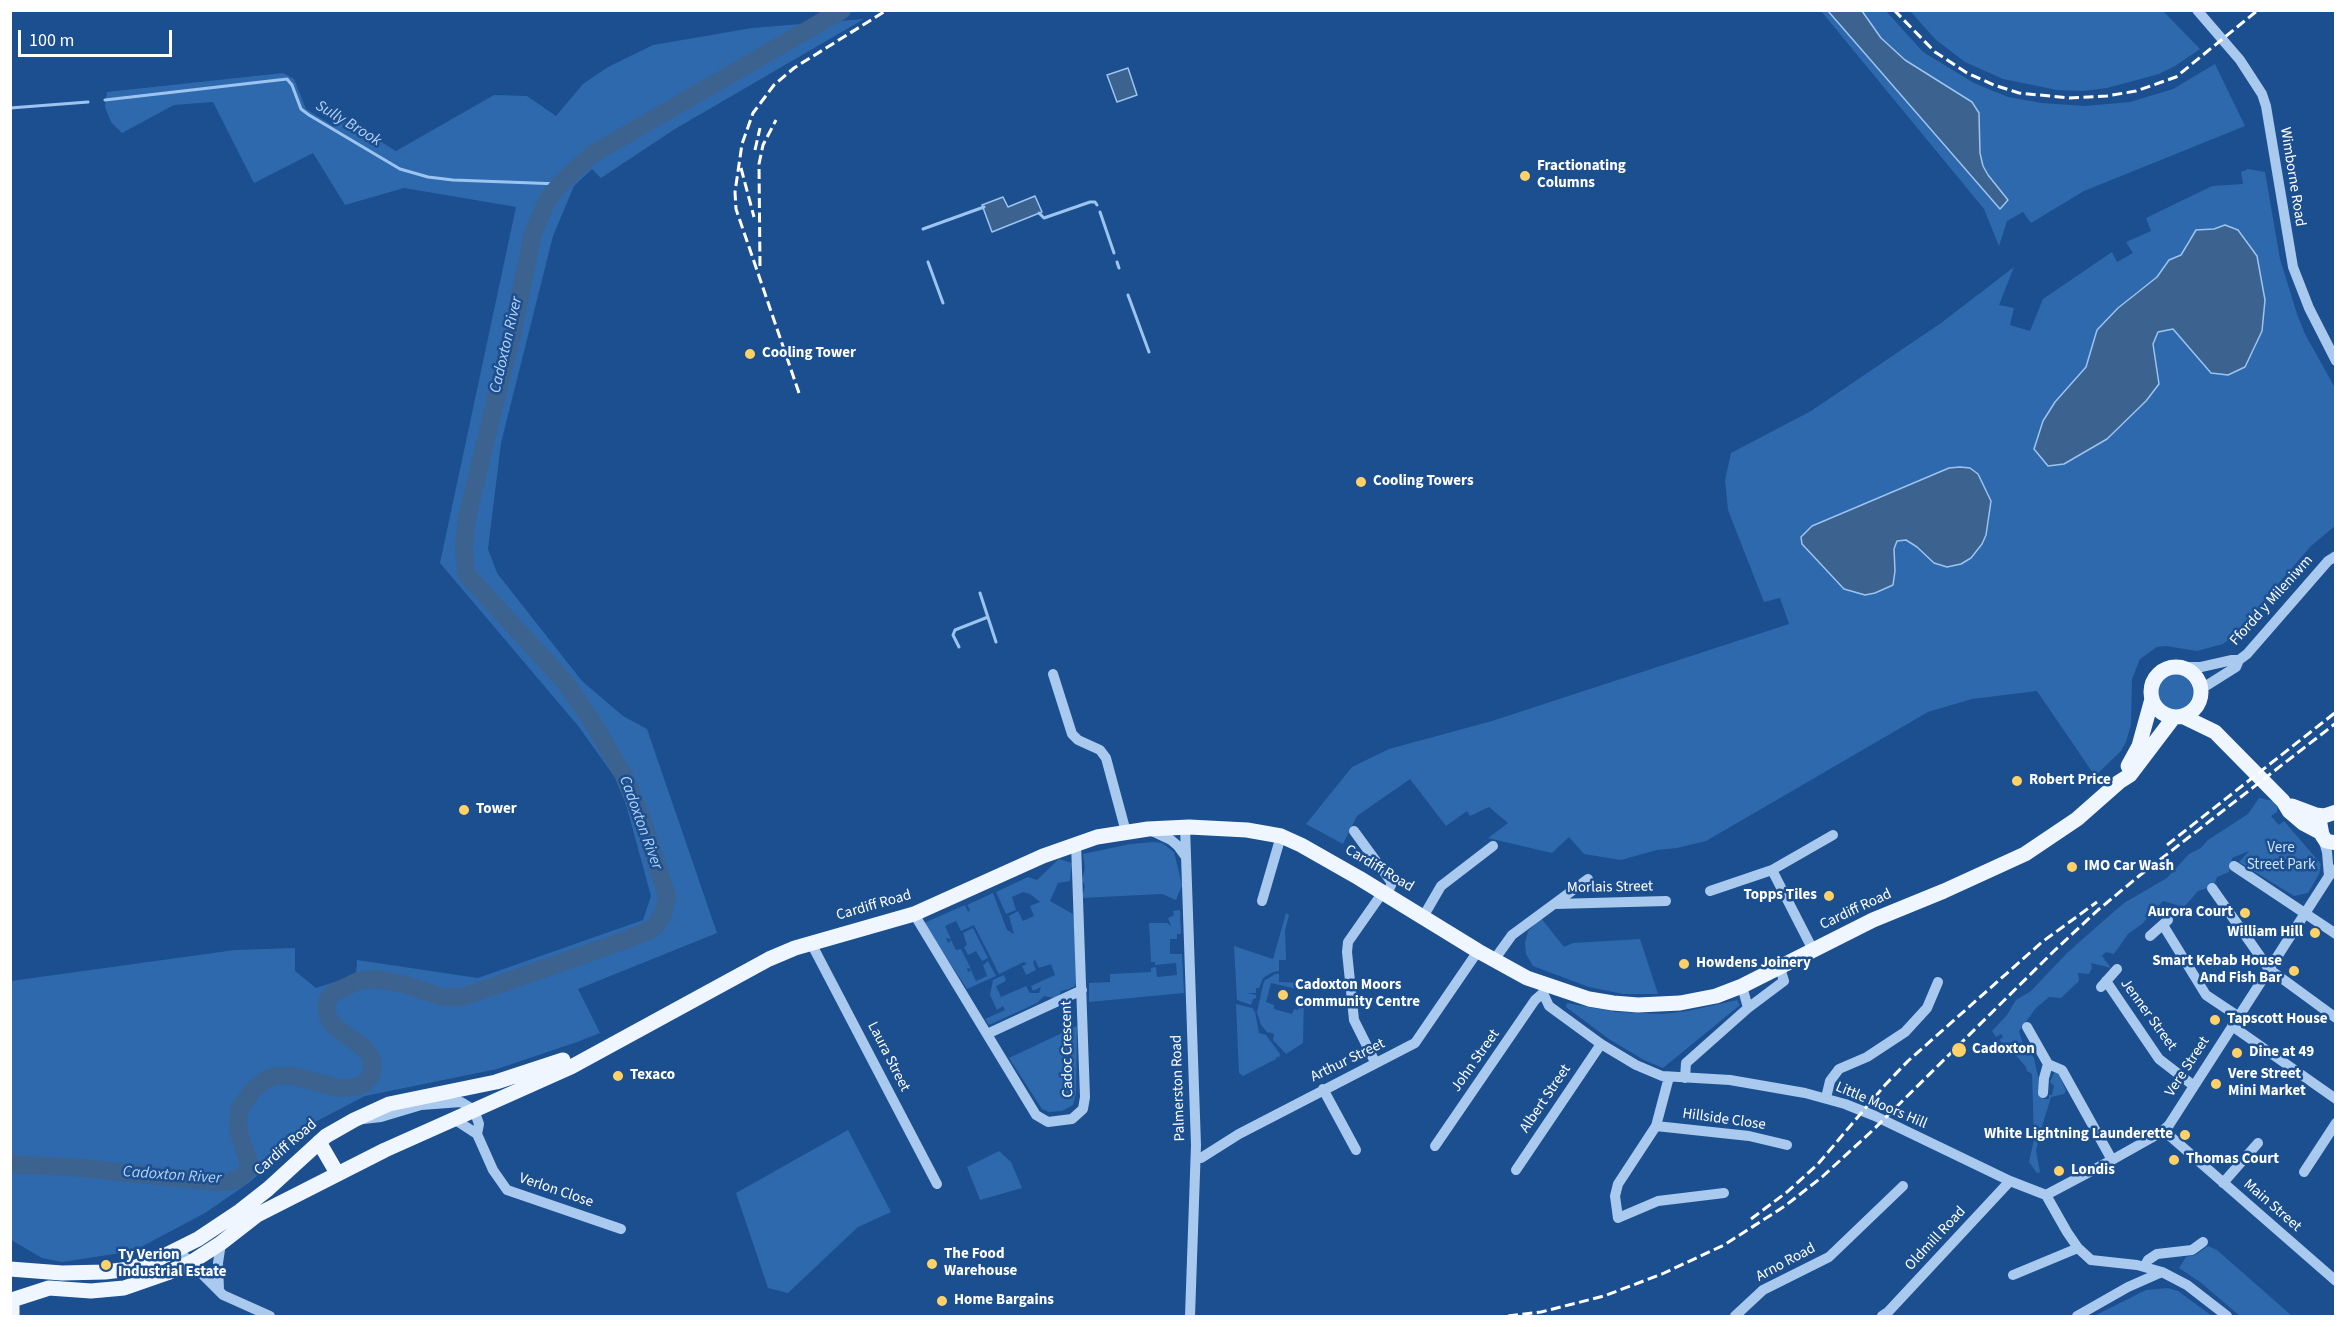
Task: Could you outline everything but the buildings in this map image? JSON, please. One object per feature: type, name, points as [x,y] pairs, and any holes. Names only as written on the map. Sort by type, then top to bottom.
[{"type":"main road","points":[[2215,732],[2195,675],[2181,667],[2173,666],[2159,673],[2151,687],[2152,699],[2162,713],[2215,732],[2283,801],[2297,819],[2321,834],[2326,840],[2336,843]]},
{"type":"main road","points":[[2178,717],[2194,709],[2201,693]]},
{"type":"main road","name":"Cardiff Road","points":[[2120,782],[2139,746],[2152,699]]},
{"type":"main road","name":"Cardiff Road","points":[[12,1306],[49,1288],[91,1291],[124,1288],[190,1263],[221,1244],[257,1215],[337,1173],[571,1067],[768,959],[811,943],[914,914],[1076,843],[1148,829],[1229,828],[1266,832],[1281,836],[1316,853],[1544,989],[1589,999],[1638,1005],[1697,1000],[1742,986],[1873,920],[2025,854],[2077,819],[2130,776],[2178,717]]},
{"type":"main road","points":[[2283,801],[2308,814],[2330,814]]},
{"type":"main road","points":[[2321,834],[2320,824],[2330,814]]},
{"type":"main road","name":"Cardiff Road","points":[[10,1270],[62,1273],[130,1269],[172,1252],[206,1234],[268,1189],[319,1142],[352,1121],[389,1104],[496,1082],[569,1058],[595,1053]]},
{"type":"main road","points":[[319,1142],[337,1173]]},
{"type":"main road","points":[[10,1270],[17,1282],[12,1306]]},
{"type":"street","name":"Wimborne Road","points":[[2197,10],[2240,60],[2262,94],[2266,106],[2293,267],[2309,308],[2336,361]]},
{"type":"street","name":"Ffordd y Mileniwm","points":[[2181,667],[2201,667],[2238,660],[2247,654],[2332,559],[2336,548]]},
{"type":"street","name":"Ffordd y Mileniwm","points":[[2201,693],[2236,667],[2238,660]]},
{"type":"street","points":[[1053,674],[1072,734],[1078,740],[1100,750],[1106,758],[1126,832]]},
{"type":"street","name":"Palmerston Road","points":[[1185,827],[1196,1158],[1190,1317]]},
{"type":"street","points":[[1148,829],[1172,840],[1186,858]]},
{"type":"street","points":[[1354,831],[1392,884],[1348,942],[1347,952],[1354,1020],[1375,1062]]},
{"type":"street","name":"Vere Street","points":[[2046,1195],[2112,1160],[2169,1125],[2332,872],[2321,834]]},
{"type":"street","points":[[1710,891],[1772,870],[1833,835]]},
{"type":"street","points":[[1262,901],[1281,836]]},
{"type":"street","name":"Cadoc Crescent","points":[[914,914],[1036,1115],[1048,1122],[1072,1119],[1083,1109],[1085,1097],[1076,843]]},
{"type":"street","points":[[1423,917],[1441,886],[1493,846]]},
{"type":"street","points":[[2234,866],[2336,934]]},
{"type":"street","points":[[1772,870],[1814,950]]},
{"type":"street","points":[[1494,960],[1512,935],[1588,879]]},
{"type":"street","points":[[2212,888],[2269,969],[2336,1018]]},
{"type":"street","name":"Morlais Street","points":[[1554,904],[1666,902]]},
{"type":"street","points":[[2151,936],[2166,925],[2206,995],[2235,1022],[2336,1099]]},
{"type":"street","name":"Laura Street","points":[[811,943],[937,1185]]},
{"type":"street","name":"Arthur Street","points":[[1196,1158],[1202,1158],[1235,1137],[1323,1089],[1415,1043],[1478,951]]},
{"type":"street","points":[[1684,1078],[1686,1064],[1748,1008],[1784,981],[1780,968]]},
{"type":"street","name":"Jenner Street","points":[[2117,969],[2105,984],[2159,1059],[2194,1086]]},
{"type":"street","points":[[1826,1098],[1830,1081],[1839,1069],[1867,1056],[1905,1032],[1927,1008],[1938,982]]},
{"type":"street","points":[[1742,986],[1748,1008]]},
{"type":"street","name":"Little Moors Hill","points":[[1544,989],[1545,1000],[1556,1012],[1600,1044],[1656,1074],[1771,1085],[1826,1098],[1875,1116],[2046,1195]]},
{"type":"street","name":"John Street","points":[[1435,1146],[1544,989]]},
{"type":"street","points":[[987,1034],[1082,990]]},
{"type":"street","points":[[2027,1027],[2048,1064],[2062,1070],[2112,1160]]},
{"type":"street","name":"Albert Street","points":[[1516,1170],[1600,1044]]},
{"type":"street","points":[[2043,1093],[2048,1064]]},
{"type":"street","name":"Hillside Close","points":[[1669,1077],[1656,1126],[1618,1184],[1615,1196],[1618,1218],[1658,1201],[1724,1193]]},
{"type":"street","points":[[1323,1089],[1356,1150]]},
{"type":"street","points":[[352,1121],[381,1117],[421,1105],[451,1102],[461,1102],[474,1110]]},
{"type":"street","name":"Verlon Close","points":[[474,1110],[479,1124],[477,1134],[493,1170],[507,1190],[621,1229]]},
{"type":"street","points":[[454,1119],[477,1134]]},
{"type":"street","points":[[2304,1172],[2336,1123]]},
{"type":"street","name":"Hillside Close","points":[[1656,1126],[1749,1137],[1787,1145]]},
{"type":"street","name":"Main Street","points":[[2163,1130],[2336,1281]]},
{"type":"street","points":[[2223,1183],[2258,1143]]},
{"type":"street","name":"Oldmill Road","points":[[1882,1317],[2010,1180]]},
{"type":"street","name":"Arno Road","points":[[1735,1317],[1763,1290],[1829,1257],[1902,1186]]},
{"type":"street","points":[[2046,1195],[2055,1213],[2085,1256],[2097,1262],[2144,1267],[2162,1272],[2187,1285],[2227,1317]]},
{"type":"street","points":[[2144,1267],[2148,1260],[2157,1254],[2192,1251],[2203,1242]]},
{"type":"street","points":[[219,1290],[218,1263],[221,1244]]},
{"type":"street","points":[[2013,1275],[2078,1248]]},
{"type":"street","points":[[172,1252],[184,1257],[223,1295],[270,1317]]},
{"type":"street","points":[[2077,1317],[2128,1287],[2162,1272]]},
{"type":"green space","points":[[1821,11],[1828,11],[2000,209],[1983,166],[1980,153],[1979,113],[1973,102],[1905,60],[1881,38],[1862,11],[1886,11],[1923,52],[1974,83],[2008,97],[2042,103],[2085,106],[2130,102],[2173,89],[2215,64],[2245,126],[2084,191],[2031,223],[2023,212],[2007,221],[1999,246],[1984,209]]},
{"type":"green space","points":[[1910,11],[2163,11],[2200,49],[2159,74],[2107,88],[2083,91],[2057,90],[2003,79],[1965,62],[1936,40]]},
{"type":"green space","points":[[864,19],[675,129],[601,178],[592,169],[574,186],[553,236],[501,443],[488,549],[497,573],[582,681],[623,716],[647,729],[717,933],[578,989],[600,1033],[497,1069],[365,1096],[315,1122],[250,1182],[205,1213],[141,1247],[121,1253],[62,1262],[42,1258],[10,1239],[11,981],[235,950],[295,948],[295,971],[316,988],[356,975],[357,960],[478,978],[643,920],[651,896],[621,786],[579,727],[440,563],[516,207],[404,188],[345,205],[313,153],[254,183],[213,102],[174,105],[122,133],[111,122],[105,107],[107,92],[283,73],[294,79],[306,109],[333,126],[344,119],[396,151],[494,95],[527,96],[556,116],[583,84],[608,67],[653,45],[752,28]]},
{"type":"green space","points":[[2248,169],[2265,172],[2280,259],[2297,314],[2305,334],[2335,388],[2335,526],[2311,546],[2232,637],[2223,644],[2197,651],[2166,646],[2157,647],[2140,659],[2132,679],[2131,725],[2126,742],[2121,751],[2095,776],[2037,691],[1972,699],[1928,712],[1706,841],[1657,850],[1621,860],[1584,854],[1569,837],[1552,853],[1488,838],[1508,823],[1489,807],[1470,816],[1467,811],[1446,826],[1410,779],[1357,816],[1343,844],[1306,824],[1352,767],[1389,749],[1492,721],[1789,624],[1780,598],[1764,602],[1728,510],[1725,480],[1731,453],[1811,411],[1941,323],[2014,267],[1999,305],[2014,308],[2010,325],[2030,331],[2043,299],[2112,252],[2117,262],[2133,253],[2126,242],[2151,231],[2146,218],[2212,186],[2243,184],[2241,172]],"holes":[[[2225,225],[2211,373],[2173,328],[2158,332],[2153,344],[2159,384],[2055,402],[2086,367],[2097,330],[2134,294],[2157,277],[2169,260],[2181,255],[2189,239]],[[1934,474],[1988,492],[1991,501],[1986,535],[1977,552],[1926,556],[1905,540],[1896,541],[1875,593],[1851,592],[1812,526]]]},
{"type":"green space","points":[[2175,674],[2188,679],[2193,692],[2188,705],[2175,710],[2162,705],[2157,692],[2162,679]]},
{"type":"green space","name":"Vere Street Park","points":[[2259,798],[2278,802],[2277,812],[2271,816],[2279,825],[2284,821],[2321,864],[2319,874],[2308,893],[2294,896],[2239,862],[2249,851],[2232,858],[2229,872],[2217,877],[2214,886],[2198,891],[2184,907],[2163,901],[2142,924],[2128,934],[2114,954],[2106,952],[2102,956],[2111,968],[2091,963],[2092,968],[2089,974],[2078,973],[2079,981],[2061,998],[2049,997],[2036,1008],[2019,1031],[2022,1041],[2034,1058],[2043,1099],[2049,1099],[2049,1095],[2052,1095],[2054,1086],[2050,1082],[2055,1071],[2058,1072],[2066,1091],[2064,1094],[2051,1097],[2040,1133],[2050,1136],[2038,1142],[2036,1151],[2040,1172],[2037,1173],[2029,1162],[2034,1139],[2032,1074],[2027,1071],[2007,1045],[1999,1040],[2003,1037],[2001,1034],[1996,1037],[1992,1031],[2007,1015],[2016,1000],[2031,991],[2067,953],[2102,922],[2124,903],[2167,878],[2189,854],[2248,814]]},
{"type":"green space","points":[[1162,843],[1174,852],[1182,885],[1176,900],[1162,894],[1082,898],[1085,886],[1082,880],[1085,869],[1083,854],[1130,844]]},
{"type":"green space","points":[[1059,859],[1072,863],[1070,881],[1058,883],[1050,901],[1073,914],[1079,972],[1075,986],[1061,991],[1058,999],[1044,996],[1037,1003],[989,1025],[985,1019],[1005,1010],[1003,1006],[997,1010],[990,995],[993,980],[1004,975],[1006,981],[996,986],[1001,997],[1026,986],[1030,993],[1039,993],[1041,987],[1033,991],[1031,986],[1055,975],[1051,964],[1039,968],[1035,960],[1033,962],[1036,970],[1026,975],[1022,966],[1027,964],[1024,962],[999,974],[974,925],[961,931],[956,921],[945,926],[951,939],[946,938],[948,943],[951,940],[956,950],[961,949],[971,969],[967,968],[968,972],[971,970],[976,981],[987,976],[983,965],[988,961],[996,976],[967,989],[924,923],[965,905],[968,912],[970,910],[967,905],[993,893],[1007,930],[1014,934],[1009,916],[1018,911],[1023,921],[1034,916],[1030,906],[1040,902],[1030,894],[1023,892],[1012,897],[1016,910],[1006,914],[996,892],[1028,877],[1037,880]]},
{"type":"green space","points":[[1180,910],[1181,934],[1177,934],[1177,939],[1170,939],[1170,954],[1182,954],[1184,993],[1089,1002],[1089,983],[1110,982],[1110,974],[1151,972],[1151,968],[1156,967],[1157,977],[1177,975],[1176,963],[1155,965],[1155,962],[1151,962],[1149,923],[1167,923],[1171,926],[1168,918],[1174,915],[1173,911]]},
{"type":"green space","points":[[1286,913],[1289,915],[1285,930],[1286,960],[1279,960],[1279,971],[1263,978],[1259,988],[1256,988],[1256,993],[1247,993],[1256,995],[1251,1005],[1237,1000],[1234,946],[1273,959]]},
{"type":"green space","points":[[1541,918],[1564,947],[1573,943],[1640,939],[1658,994],[1623,994],[1589,987],[1533,966],[1526,954],[1525,943],[1528,931]]},
{"type":"green space","points":[[973,928],[988,958],[982,961],[976,951],[968,955],[964,947],[967,945],[963,933]]},
{"type":"green space","points":[[1279,974],[1279,982],[1305,983],[1305,991],[1271,983],[1266,1002],[1274,1005],[1274,1009],[1292,1014],[1294,1009],[1298,1010],[1302,994],[1304,995],[1303,1043],[1286,1054],[1273,1040],[1274,1034],[1267,1032],[1261,1025],[1257,1012],[1264,981]]},
{"type":"green space","points":[[1737,1000],[1740,1005],[1663,1068],[1644,1060],[1609,1039],[1566,1007],[1567,1003],[1616,1012],[1663,1014]]},
{"type":"green space","points":[[1236,1004],[1252,1008],[1255,1012],[1259,1033],[1266,1035],[1280,1054],[1279,1058],[1277,1056],[1276,1059],[1243,1076],[1239,1073]]},
{"type":"green space","points":[[1077,1026],[1076,1094],[1073,1105],[1062,1111],[1049,1112],[1042,1109],[1009,1058]]},
{"type":"green space","points":[[848,1130],[891,1212],[858,1227],[788,1293],[768,1288],[736,1193]]},
{"type":"green space","points":[[999,1151],[1011,1162],[1022,1188],[980,1200],[967,1167]]},
{"type":"green space","points":[[2208,1246],[2217,1250],[2292,1316],[2240,1316],[2200,1282],[2179,1268],[2186,1257],[2195,1255]]},
{"type":"green space","points":[[2168,1288],[2178,1291],[2212,1316],[2094,1316],[2146,1290]]},
{"type":"shaded area","points":[[1828,11],[1862,11],[1881,38],[1905,60],[1972,102],[1979,113],[1980,153],[1983,166],[2008,200],[2000,209]]},
{"type":"shaded area","points":[[1128,68],[1137,95],[1117,102],[1107,75]]},
{"type":"shaded area","points":[[1035,196],[1042,212],[992,232],[982,205],[1003,197],[1008,207]]},
{"type":"shaded area","points":[[2225,225],[2238,230],[2257,256],[2265,300],[2262,331],[2245,367],[2228,375],[2211,373],[2173,329],[2158,332],[2153,344],[2159,384],[2146,401],[2107,439],[2064,464],[2048,466],[2034,449],[2043,421],[2055,402],[2086,367],[2097,330],[2118,308],[2157,277],[2169,260],[2181,255],[2196,230],[2214,229]]},
{"type":"shaded area","points":[[1949,468],[1970,468],[1978,474],[1991,501],[1986,535],[1982,544],[1971,558],[1961,564],[1947,567],[1934,563],[1906,540],[1897,541],[1894,549],[1893,585],[1865,595],[1844,589],[1802,544],[1801,537],[1812,526]]},
{"type":"waterway","name":"Cadoxton River","points":[[10,1162],[18,1165],[72,1167],[216,1182],[228,1182],[240,1178],[246,1172],[249,1163],[238,1130],[239,1110],[252,1091],[265,1080],[276,1076],[293,1076],[338,1088],[356,1087],[364,1084],[370,1077],[373,1067],[371,1057],[365,1049],[333,1025],[328,1017],[326,1007],[333,993],[358,981],[377,979],[403,984],[442,997],[463,997],[620,942],[648,931],[657,924],[663,914],[667,896],[642,819],[623,774],[565,682],[466,574],[464,548],[467,517],[514,325],[533,233],[547,201],[560,184],[591,155],[842,10]]},
{"type":"waterway","name":"Sully Brook","points":[[105,100],[287,79],[292,85],[301,109],[400,169],[428,177],[453,180],[560,184]]},
{"type":"waterway","name":"Sully Brook","points":[[10,108],[88,102]]},
{"type":"waterway","points":[[1039,213],[1044,218],[1090,202],[1095,202],[1097,205]]},
{"type":"waterway","points":[[923,229],[984,207]]},
{"type":"waterway","points":[[1100,212],[1114,253]]},
{"type":"waterway","points":[[928,262],[943,303]]},
{"type":"waterway","points":[[1117,262],[1119,268]]},
{"type":"waterway","points":[[1128,295],[1149,352]]},
{"type":"waterway","points":[[980,593],[996,642]]},
{"type":"waterway","points":[[959,647],[953,635],[955,630],[988,617]]},
{"type":"railway","points":[[799,393],[736,209],[735,192],[742,144],[753,113],[774,85],[794,68],[887,10]]},
{"type":"railway","points":[[1894,10],[1935,52],[1967,73],[2019,93],[2069,98],[2107,96],[2136,91],[2176,77],[2258,10]]},
{"type":"railway","points":[[760,266],[759,164],[763,145],[776,120]]},
{"type":"railway","points":[[755,150],[760,128]]},
{"type":"railway","points":[[741,168],[754,217]]},
{"type":"railway","points":[[2167,845],[2336,712]]},
{"type":"railway","points":[[1508,1316],[1541,1312],[1604,1296],[1662,1274],[1724,1245],[1785,1206],[1822,1177],[1873,1130],[2098,910],[2336,723]]},
{"type":"railway","points":[[1751,1219],[1787,1192],[1818,1164],[1908,1061],[2042,942],[2097,902]]},
{"type":"place","name":"Fractionating Columns","points":[[1525,176]]},
{"type":"place","name":"Cooling Tower","points":[[750,354]]},
{"type":"place","name":"Cooling Towers","points":[[1361,482]]},
{"type":"place","name":"Robert Price","points":[[2017,781]]},
{"type":"place","name":"Tower","points":[[464,810]]},
{"type":"place","name":"IMO Car Wash","points":[[2072,867]]},
{"type":"place","name":"Topps Tiles","points":[[1829,896]]},
{"type":"place","name":"Aurora Court","points":[[2245,913]]},
{"type":"place","name":"William Hill","points":[[2315,933]]},
{"type":"place","name":"Howdens Joinery","points":[[1684,964]]},
{"type":"place","name":"Smart Kebab House And Fish Bar","points":[[2294,971]]},
{"type":"place","name":"Cadoxton Moors Community Centre","points":[[1283,995]]},
{"type":"place","name":"Tapscott House","points":[[2215,1020]]},
{"type":"place","name":"Cadoxton","points":[[1959,1050]]},
{"type":"place","name":"Dine at 49","points":[[2237,1053]]},
{"type":"place","name":"Texaco","points":[[618,1076]]},
{"type":"place","name":"Vere Street Mini Market","points":[[2216,1084]]},
{"type":"place","name":"White Lightning Launderette","points":[[2185,1135]]},
{"type":"place","name":"Thomas Court","points":[[2174,1160]]},
{"type":"place","name":"Londis","points":[[2059,1171]]},
{"type":"place","name":"The Food Warehouse","points":[[932,1264]]},
{"type":"place","name":"Ty Verion Industrial Estate","points":[[106,1265]]},
{"type":"place","name":"Home Bargains","points":[[942,1301]]}]
